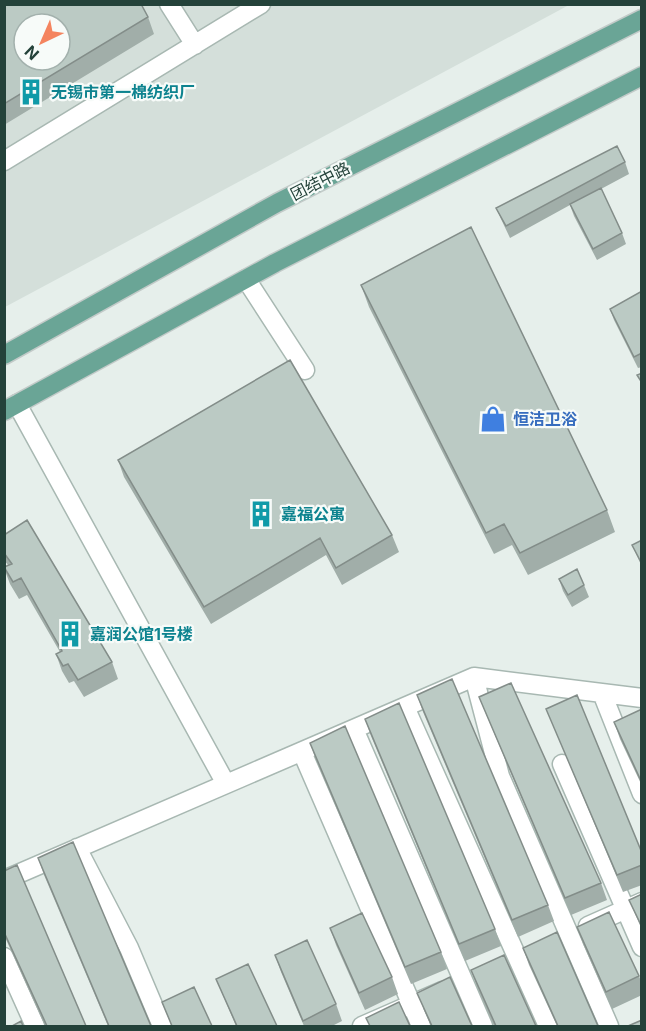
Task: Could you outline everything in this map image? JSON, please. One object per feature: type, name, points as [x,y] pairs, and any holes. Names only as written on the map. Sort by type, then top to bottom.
[{"type":"main road","name":"团结中路","points":[[4,355],[276,203],[642,19]]},
{"type":"main road","points":[[11,407],[246,279],[642,76]]},
{"type":"street","points":[[169,4],[195,45]]},
{"type":"street","points":[[4,161],[261,4]]},
{"type":"street","points":[[246,279],[305,370]]},
{"type":"street","points":[[11,407],[226,784]]},
{"type":"street","points":[[474,677],[500,776],[609,1026]]},
{"type":"street","points":[[4,880],[474,677],[642,698]]},
{"type":"street","points":[[602,693],[642,794]]},
{"type":"street","points":[[405,707],[535,950],[548,1026]]},
{"type":"street","points":[[354,729],[483,1026]]},
{"type":"street","points":[[302,752],[421,1026]]},
{"type":"street","points":[[562,764],[642,947]]},
{"type":"street","points":[[77,848],[129,948],[162,1026]]},
{"type":"street","points":[[500,965],[642,902]]},
{"type":"street","points":[[4,957],[35,1026]]},
{"type":"street","points":[[363,1026],[481,974]]},
{"type":"shaded area","points":[[5,5],[569,5],[5,307]]},
{"type":"building","points":[[4,4],[141,4],[148,17],[72,63],[72,12],[12,12],[12,72],[57,72],[4,104]]},
{"type":"building","points":[[617,146],[625,162],[506,226],[496,208]]},
{"type":"building","points":[[601,188],[622,233],[593,249],[570,204]]},
{"type":"building","name":"恒洁卫浴","points":[[471,227],[607,510],[520,553],[504,524],[486,533],[361,285]]},
{"type":"building","points":[[642,291],[642,353],[634,357],[610,309]]},
{"type":"building","name":"嘉福公寓","points":[[290,360],[392,535],[336,568],[320,538],[204,607],[118,460]]},
{"type":"building","points":[[642,373],[642,383],[637,375]]},
{"type":"building","name":"嘉润公馆1号楼","points":[[27,520],[112,662],[78,680],[68,664],[63,666],[56,654],[62,651],[21,578],[13,582],[4,567],[12,564],[4,553],[4,535]]},
{"type":"building","points":[[642,540],[642,564],[632,545]]},
{"type":"building","points":[[577,569],[584,585],[568,595],[559,579]]},
{"type":"building","points":[[452,679],[548,905],[512,920],[417,695]]},
{"type":"building","points":[[511,683],[601,883],[565,898],[479,697]]},
{"type":"building","points":[[577,695],[642,853],[642,865],[617,875],[546,709]]},
{"type":"building","points":[[399,703],[495,929],[459,944],[365,719]]},
{"type":"building","points":[[642,709],[642,783],[614,722]]},
{"type":"building","points":[[345,726],[441,952],[405,967],[310,743]]},
{"type":"building","points":[[73,842],[151,1026],[109,1026],[38,858]]},
{"type":"building","points":[[17,865],[86,1026],[47,1026],[4,932],[4,871]]},
{"type":"building","points":[[642,894],[642,927],[629,900]]},
{"type":"building","points":[[609,912],[639,976],[606,992],[577,927]]},
{"type":"building","points":[[362,913],[392,977],[359,993],[330,928]]},
{"type":"building","points":[[557,932],[598,1026],[558,1026],[523,948]]},
{"type":"building","points":[[307,940],[336,1004],[303,1021],[275,955]]},
{"type":"building","points":[[504,955],[536,1026],[496,1026],[471,970]]},
{"type":"building","points":[[248,964],[277,1026],[237,1026],[216,979]]},
{"type":"building","points":[[450,977],[472,1026],[432,1026],[417,993]]},
{"type":"building","points":[[194,987],[212,1026],[172,1026],[162,1002]]},
{"type":"building","points":[[399,1002],[410,1026],[370,1026],[366,1018]]},
{"type":"building","points":[[642,1020],[642,1026],[628,1026]]},
{"type":"building","points":[[21,1021],[23,1026],[12,1026]]},
{"type":"place","name":"无锡市第一棉纺织厂","points":[[31,92]]},
{"type":"place","name":"恒洁卫浴","points":[[493,419]]},
{"type":"place","name":"嘉福公寓","points":[[261,514]]},
{"type":"place","name":"嘉润公馆1号楼","points":[[70,634]]}]
